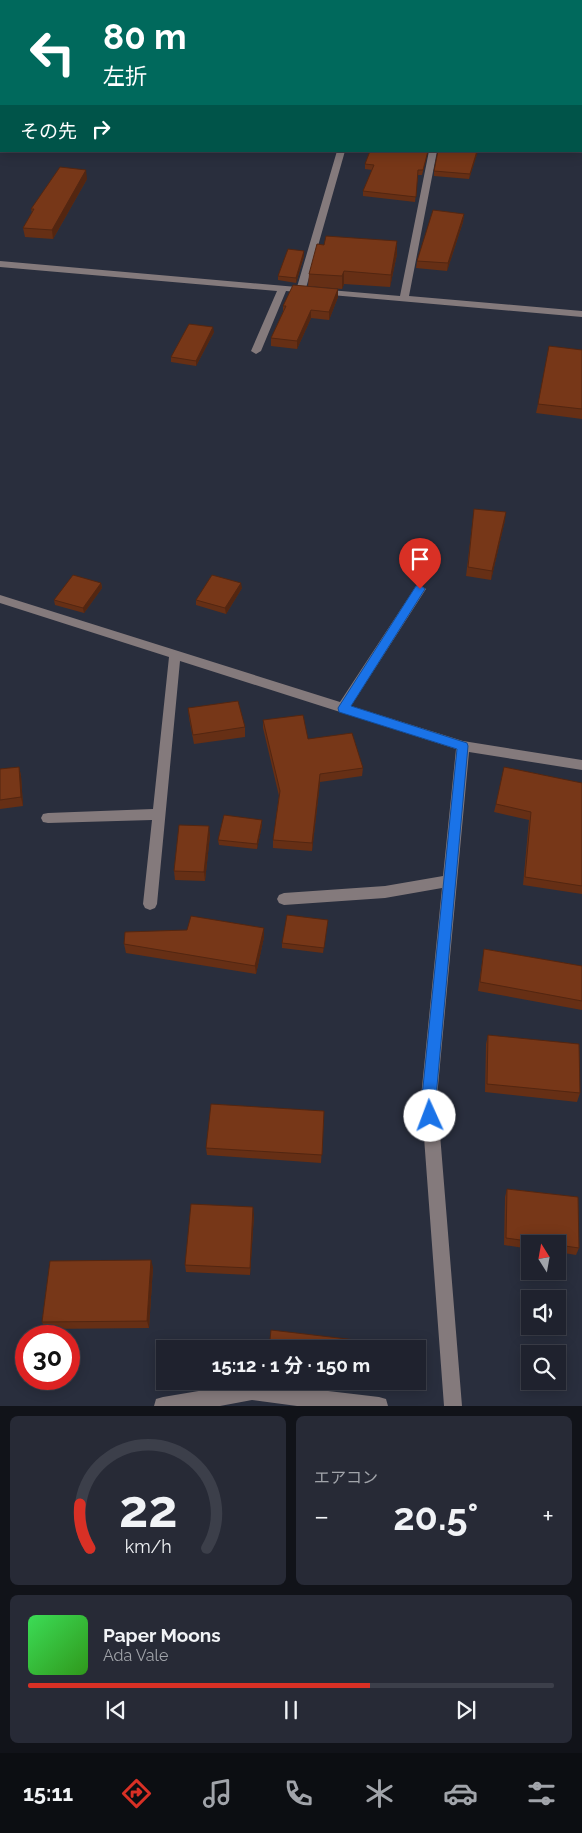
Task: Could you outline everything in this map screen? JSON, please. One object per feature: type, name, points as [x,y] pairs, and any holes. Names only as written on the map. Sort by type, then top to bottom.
[{"type":"street","points":[[300,290],[341,152]]},
{"type":"street","points":[[404,299],[433,152]]},
{"type":"street","points":[[0,264],[582,314]]},
{"type":"street","points":[[256,350],[283,288]]},
{"type":"street","points":[[343,708],[420,589]]},
{"type":"street","points":[[0,599],[463,746],[582,765]]},
{"type":"street","points":[[150,904],[175,654]]},
{"type":"street","points":[[453,1406],[429,1097],[463,746]]},
{"type":"street","points":[[48,818],[159,814]]},
{"type":"street","points":[[284,899],[385,892],[449,881]]},
{"type":"street","points":[[163,1406],[252,1391],[379,1406]]},
{"type":"building","points":[[370,152],[428,152],[423,170],[418,170],[416,197],[363,191],[374,165],[365,164]]},
{"type":"building","points":[[438,152],[477,152],[470,174],[434,171]]},
{"type":"building","points":[[60,167],[86,170],[52,230],[23,228],[34,209],[31,209]]},
{"type":"building","points":[[433,210],[464,214],[448,263],[417,261]]},
{"type":"building","points":[[326,236],[397,241],[391,275],[344,271],[342,276],[309,274],[317,244],[324,245]]},
{"type":"building","points":[[288,249],[304,251],[296,278],[278,276]]},
{"type":"building","points":[[293,285],[338,289],[329,312],[311,310],[297,341],[271,338],[286,306],[283,306]]},
{"type":"building","points":[[189,324],[213,327],[196,361],[171,357]]},
{"type":"building","points":[[549,346],[582,350],[582,409],[538,404]]},
{"type":"building","points":[[474,509],[506,512],[492,571],[468,567]]},
{"type":"building","points":[[73,575],[101,583],[83,608],[54,600]]},
{"type":"building","points":[[212,575],[241,583],[225,608],[196,600]]},
{"type":"building","points":[[238,701],[245,727],[193,735],[188,708]]},
{"type":"building","points":[[303,715],[308,739],[352,733],[363,768],[320,774],[312,843],[273,840],[280,791],[263,720]]},
{"type":"building","points":[[19,767],[21,797],[0,800],[0,769]]},
{"type":"building","points":[[504,767],[582,783],[582,886],[525,877],[531,812],[496,804]]},
{"type":"building","points":[[224,815],[262,820],[257,844],[218,840]]},
{"type":"building","points":[[179,825],[209,826],[204,872],[174,871]]},
{"type":"building","points":[[287,915],[328,920],[324,948],[282,943]]},
{"type":"building","points":[[191,916],[264,928],[255,966],[124,944],[125,932],[187,930]]},
{"type":"building","points":[[484,949],[582,966],[582,1001],[480,982]]},
{"type":"building","points":[[488,1035],[579,1044],[580,1093],[487,1084]]},
{"type":"building","points":[[211,1104],[324,1111],[322,1155],[206,1148]]},
{"type":"building","points":[[507,1189],[578,1197],[579,1248],[566,1246],[566,1235],[521,1235],[521,1240],[506,1238]]},
{"type":"building","points":[[191,1204],[253,1207],[250,1268],[185,1265]]},
{"type":"building","points":[[151,1260],[147,1321],[42,1322],[50,1261]]},
{"type":"building","points":[[271,1330],[356,1340],[270,1340]]},
{"type":"route","points":[[420,589],[343,708],[463,746],[429,1097],[430,1116]]}]
